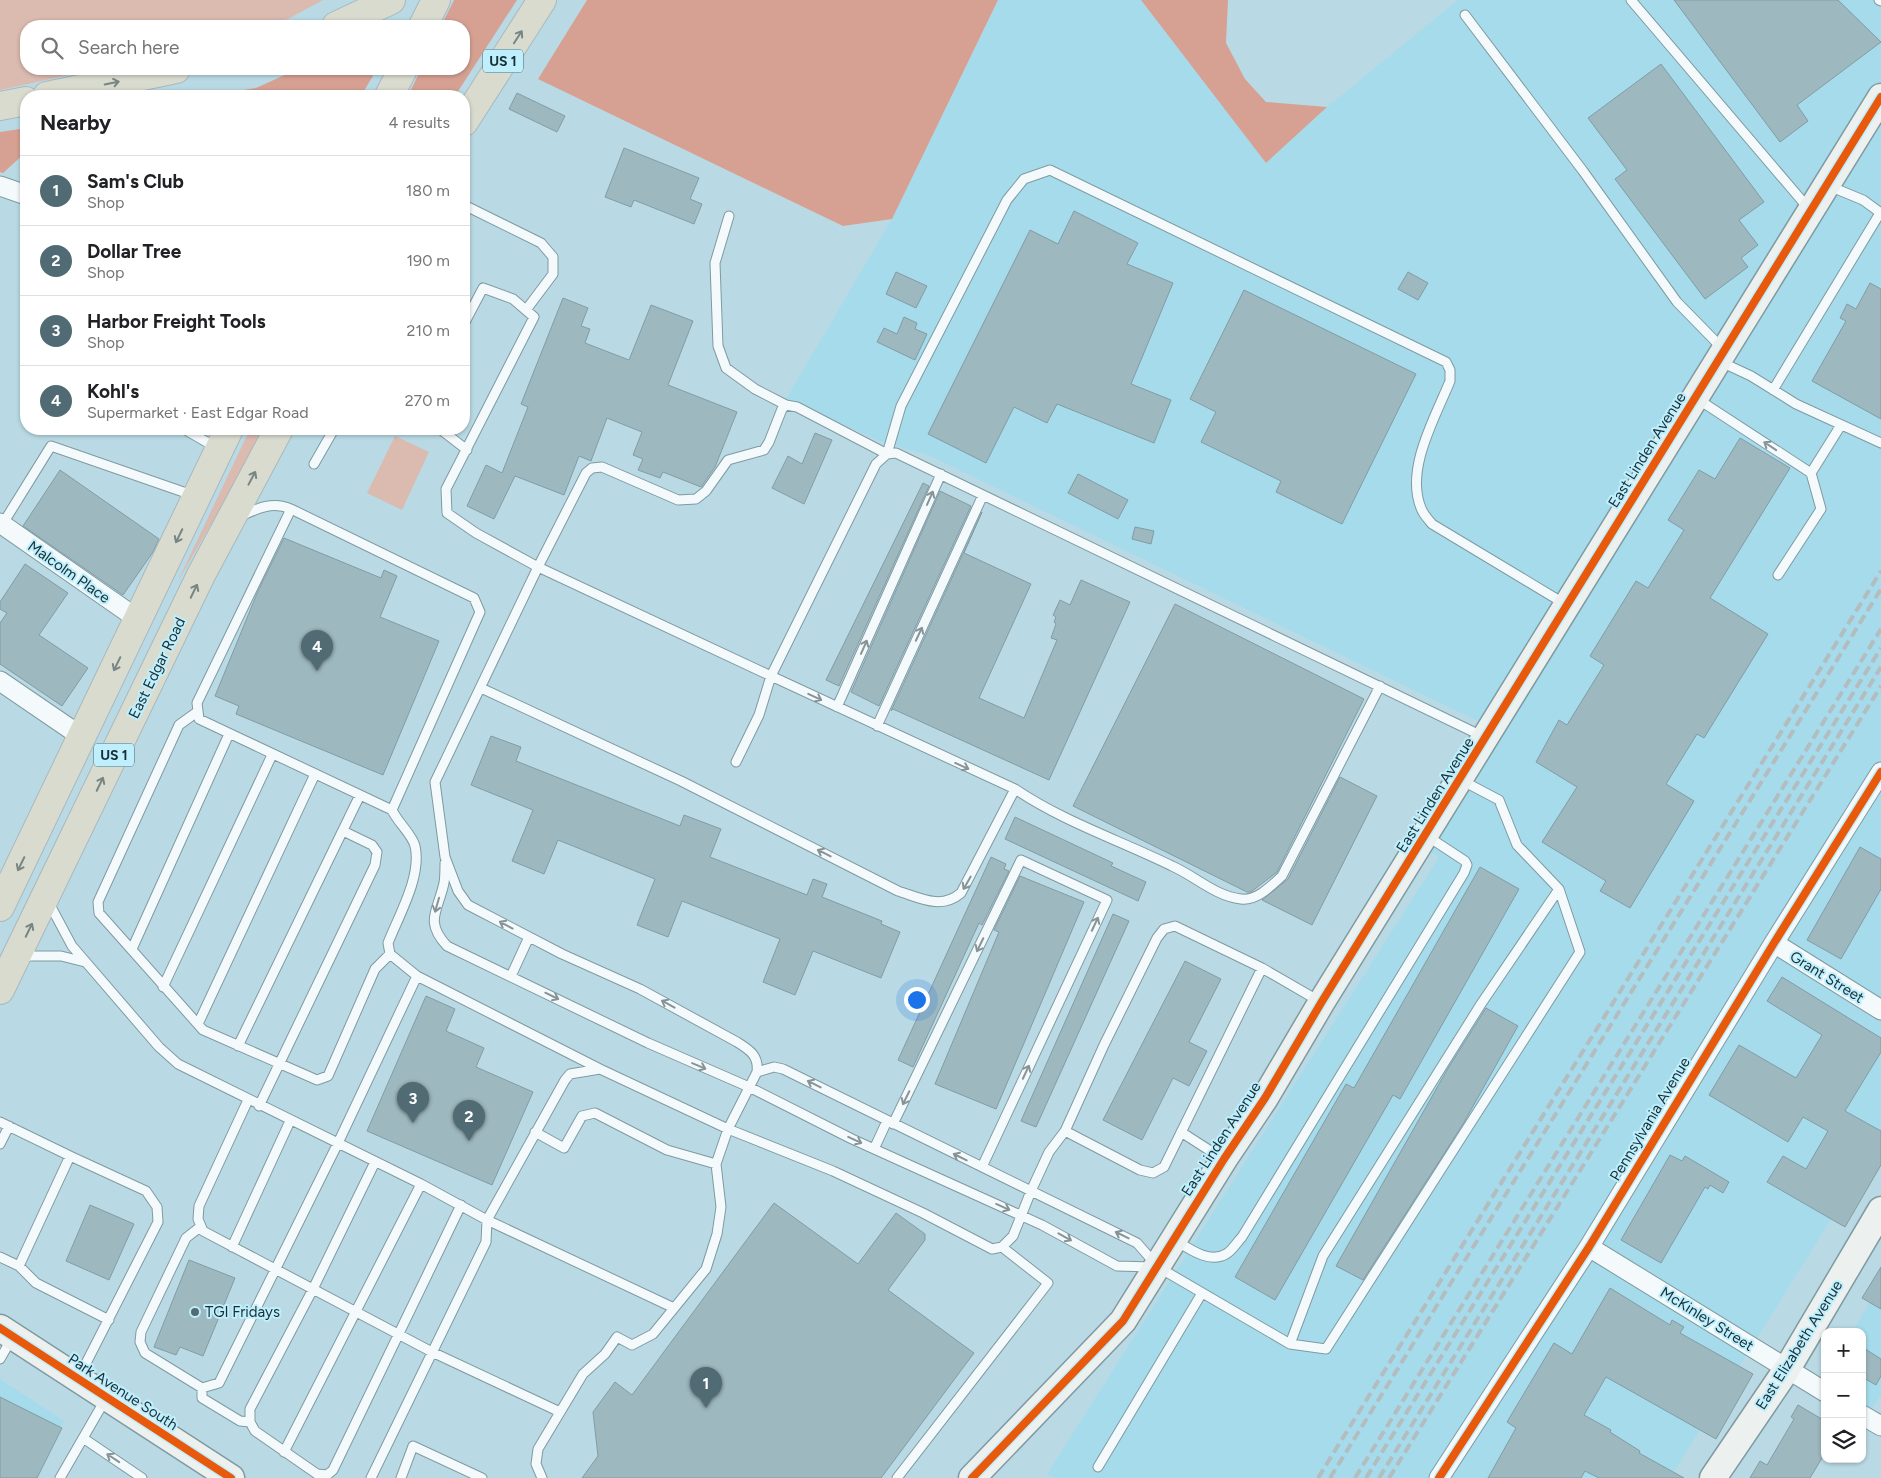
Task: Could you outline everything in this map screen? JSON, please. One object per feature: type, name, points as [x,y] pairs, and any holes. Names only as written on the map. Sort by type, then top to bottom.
[{"type":"highway","points":[[349,20],[391,0]]},
{"type":"highway","points":[[426,20],[436,0]]},
{"type":"highway","name":"US 1","points":[[470,113],[542,0]]},
{"type":"highway","points":[[76,90],[147,75]]},
{"type":"highway","points":[[392,90],[400,75]]},
{"type":"highway","points":[[0,106],[20,102]]},
{"type":"highway","name":"East Edgar Road","points":[[0,990],[229,521],[276,435]]},
{"type":"highway","name":"US 1","points":[[3,893],[82,737],[225,439]]},
{"type":"street","name":"East Linden Avenue","points":[[972,1478],[1123,1321],[1224,1159],[1265,1098],[1321,1003],[1881,96]]},
{"type":"street","points":[[0,186],[20,193]]},
{"type":"street","name":"Malcolm Place","points":[[1,524],[139,620]]},
{"type":"street","points":[[0,681],[82,737]]},
{"type":"street","name":"Pennsylvania Avenue","points":[[1439,1478],[1589,1247],[1774,943],[1881,772]]},
{"type":"street","name":"Grant Street","points":[[1774,943],[1881,1010]]},
{"type":"street","name":"East Elizabeth Avenue","points":[[1713,1478],[1787,1369],[1881,1210]]},
{"type":"street","name":"McKinley Street","points":[[1589,1247],[1821,1390]]},
{"type":"street","name":"Park Avenue South","points":[[6,1332],[231,1478]]},
{"type":"street","points":[[1866,1417],[1881,1426]]},
{"type":"lane","points":[[1631,0],[1810,211]]},
{"type":"lane","points":[[1465,15],[1583,171],[1677,302],[1722,355],[1796,404],[1881,443]]},
{"type":"lane","points":[[736,762],[759,715],[771,676],[876,464],[887,454],[901,406],[1007,200],[1024,178],[1050,170],[1446,362],[1450,370],[1450,382],[1417,463],[1416,491],[1421,509],[1432,524],[1568,605]]},
{"type":"lane","points":[[1773,390],[1881,213],[1863,200],[1826,185]]},
{"type":"lane","points":[[470,208],[541,243],[553,257],[553,274],[526,310]]},
{"type":"lane","points":[[729,216],[715,263],[718,346],[726,368],[754,389],[786,405],[796,407],[887,454],[896,453],[904,456],[1486,738]]},
{"type":"lane","points":[[470,313],[483,288],[513,299],[534,317],[501,378],[467,450],[446,489],[447,513],[476,533],[538,567],[1015,789],[1043,808],[1174,866],[1224,895],[1242,900],[1262,894],[1282,876],[1380,686]]},
{"type":"lane","points":[[1696,398],[1811,473],[1821,509],[1778,575]]},
{"type":"lane","points":[[786,405],[782,409],[770,442],[764,450],[728,460],[706,491],[696,499],[678,500],[602,467],[592,468],[586,473],[538,567],[435,782],[445,857],[444,882],[433,920],[435,930],[447,946],[648,1043],[748,1087],[874,1149],[1021,1216],[1117,1266],[1158,1267]]},
{"type":"lane","points":[[1811,473],[1841,425]]},
{"type":"lane","points":[[209,435],[225,439]]},
{"type":"lane","points":[[314,464],[331,435]]},
{"type":"lane","points":[[448,435],[467,450]]},
{"type":"lane","points":[[1,524],[51,446],[198,497]]},
{"type":"lane","points":[[837,707],[941,474]]},
{"type":"lane","points":[[877,726],[983,495]]},
{"type":"lane","points":[[229,521],[256,509],[271,505],[281,505],[474,598],[480,612],[392,810]]},
{"type":"lane","points":[[291,509],[197,702],[196,712],[199,719],[205,724],[392,810],[414,844],[416,872],[388,943],[390,954],[417,976],[600,1070],[728,1129],[833,1171],[923,1213],[992,1249],[1002,1248],[1013,1236],[1049,1152],[1065,1131],[1104,1045],[1157,938],[1164,929],[1175,926],[1262,968],[1321,1003]]},
{"type":"lane","points":[[481,688],[681,781],[898,891],[931,902],[952,901],[961,893],[1015,789]]},
{"type":"lane","points":[[196,712],[179,725],[98,902],[99,912],[163,987],[203,1030],[317,1080],[328,1076],[375,969],[390,954]]},
{"type":"lane","points":[[132,949],[229,734]]},
{"type":"lane","points":[[163,987],[272,755]]},
{"type":"lane","points":[[198,1024],[315,774]]},
{"type":"lane","points":[[757,1072],[774,1067],[783,1069],[890,1123],[1137,1242],[1158,1267],[1290,1344],[1326,1349],[1580,952],[1559,889],[1517,845],[1499,800],[1460,780]]},
{"type":"lane","points":[[238,1046],[360,795]]},
{"type":"lane","points":[[259,1106],[278,1063],[375,865],[377,852],[372,845],[343,831]]},
{"type":"lane","points":[[1174,1240],[1200,1254],[1212,1257],[1226,1254],[1242,1237],[1464,874],[1467,865],[1465,861],[1426,835]]},
{"type":"lane","points":[[445,857],[458,891],[468,905],[529,937],[640,988],[737,1042],[750,1050],[757,1059],[757,1072],[728,1129],[716,1164],[721,1207],[717,1234],[706,1269],[653,1334],[632,1345],[617,1337],[605,1354],[583,1374],[538,1449],[536,1464],[542,1478]]},
{"type":"lane","points":[[874,1149],[890,1123],[1021,860],[1107,900],[982,1167]]},
{"type":"lane","points":[[1290,1344],[1323,1256],[1481,1004],[1559,889]]},
{"type":"lane","points":[[45,896],[72,946],[159,1047],[178,1064],[259,1106],[421,1184],[487,1220],[674,1308]]},
{"type":"lane","points":[[510,976],[529,937]]},
{"type":"lane","points":[[16,956],[61,956],[86,962]]},
{"type":"lane","points":[[1065,1131],[1140,1170],[1153,1173],[1164,1167],[1262,968]]},
{"type":"lane","points":[[200,1227],[186,1238],[141,1332],[140,1342],[145,1352],[202,1388],[219,1384],[274,1268],[338,1143],[417,976]]},
{"type":"lane","points":[[371,1478],[486,1242],[487,1220],[554,1098],[570,1074],[600,1070]]},
{"type":"lane","points":[[248,1100],[199,1206],[198,1220],[200,1227],[398,1335],[560,1412]]},
{"type":"lane","points":[[535,1132],[564,1148],[582,1116],[596,1113],[666,1150],[716,1164]]},
{"type":"lane","points":[[232,1246],[290,1121]]},
{"type":"lane","points":[[0,1144],[4,1124],[146,1191],[157,1208],[158,1222],[78,1379]]},
{"type":"lane","points":[[1181,1132],[1224,1159]]},
{"type":"lane","points":[[19,1266],[70,1156]]},
{"type":"lane","points":[[375,1162],[313,1289],[250,1409],[250,1422],[255,1431],[317,1474],[327,1475],[333,1470],[461,1205]]},
{"type":"lane","points":[[284,1452],[421,1184]]},
{"type":"lane","points":[[897,1478],[1048,1283],[1002,1248]]},
{"type":"lane","points":[[0,1257],[19,1266],[36,1283],[109,1320]]},
{"type":"lane","points":[[1098,1467],[1202,1293]]},
{"type":"lane","points":[[0,1359],[6,1332]]},
{"type":"lane","points":[[202,1388],[202,1398],[240,1421],[250,1422]]},
{"type":"lane","points":[[60,1478],[107,1397]]},
{"type":"lane","points":[[83,1438],[142,1478]]},
{"type":"lane","points":[[401,1478],[413,1446],[482,1478]]},
{"type":"shaded area","points":[[0,0],[323,0],[284,20],[20,20],[20,75],[69,75],[0,90]]},
{"type":"shaded area","points":[[454,0],[517,0],[470,73],[470,20],[444,20]]},
{"type":"shaded area","points":[[587,0],[998,0],[892,219],[843,226],[538,79]]},
{"type":"shaded area","points":[[998,0],[1141,0],[1266,163],[1327,107],[1458,0],[1881,0],[1881,1139],[1670,1478],[1054,1478],[1047,1474],[1439,857],[1419,844],[1490,727],[928,455],[882,442],[786,399],[892,219]]},
{"type":"shaded area","points":[[1141,0],[1228,0],[1226,43],[1245,79],[1266,102],[1327,107],[1266,163]]},
{"type":"shaded area","points":[[285,75],[373,75],[365,90],[244,90],[256,88]]},
{"type":"shaded area","points":[[418,75],[469,75],[459,90],[411,90]]},
{"type":"shaded area","points":[[20,129],[20,157],[3,173],[0,172],[0,132]]},
{"type":"shaded area","points":[[247,435],[263,435],[177,583]]},
{"type":"shaded area","points":[[395,436],[429,452],[402,510],[367,493]]},
{"type":"shaded area","points":[[1881,1284],[1881,1395],[1866,1417],[1866,1328],[1854,1328]]},
{"type":"shaded area","points":[[0,1379],[64,1421],[36,1478],[0,1478]]},
{"type":"building","points":[[1674,0],[1838,0],[1881,42],[1797,105],[1808,121],[1780,142]]},
{"type":"building","points":[[1661,64],[1764,202],[1739,220],[1758,245],[1741,258],[1748,267],[1705,299],[1615,179],[1627,170],[1588,118]]},
{"type":"building","points":[[517,93],[565,116],[557,132],[509,109]]},
{"type":"building","points":[[624,148],[699,178],[690,199],[702,204],[694,224],[634,200],[631,207],[605,197]]},
{"type":"building","points":[[1074,211],[1138,243],[1127,264],[1173,283],[1131,384],[1171,400],[1154,443],[1057,404],[1047,423],[1014,407],[986,463],[928,434],[1030,230],[1058,244]]},
{"type":"building","points":[[896,272],[927,286],[916,308],[886,294]]},
{"type":"building","points":[[1408,272],[1428,283],[1418,300],[1398,289]]},
{"type":"building","points":[[1870,283],[1881,289],[1881,419],[1812,381],[1846,321],[1840,318],[1847,304],[1856,309]]},
{"type":"building","points":[[1244,290],[1416,374],[1342,524],[1276,492],[1281,481],[1201,442],[1216,412],[1190,399]]},
{"type":"building","points":[[563,298],[588,308],[581,326],[590,329],[585,343],[629,360],[651,305],[693,321],[668,385],[737,412],[715,467],[701,487],[663,472],[660,478],[638,470],[643,459],[633,455],[642,432],[607,418],[591,461],[579,456],[564,495],[515,476],[494,519],[467,506],[486,465],[502,473],[528,407],[521,404]]},
{"type":"building","points":[[904,317],[917,323],[915,329],[927,334],[915,360],[877,342],[884,328],[897,334]]},
{"type":"building","points":[[815,433],[832,440],[804,504],[772,488],[788,456],[802,464]]},
{"type":"building","points":[[1740,438],[1790,468],[1710,598],[1768,634],[1704,738],[1697,734],[1666,784],[1694,801],[1630,908],[1600,891],[1606,881],[1542,842],[1577,787],[1536,762],[1559,720],[1567,725],[1604,665],[1590,656],[1636,581],[1648,588],[1684,530],[1668,520],[1699,470],[1715,479]]},
{"type":"building","points":[[60,470],[159,539],[153,552],[123,595],[23,526]]},
{"type":"building","points":[[1078,474],[1128,500],[1118,519],[1068,493]]},
{"type":"building","points":[[923,483],[929,486],[839,686],[826,680]]},
{"type":"building","points":[[940,491],[971,506],[879,706],[851,692]]},
{"type":"building","points":[[982,512],[964,553],[1031,584],[979,698],[1024,718],[1057,640],[1051,638],[1056,624],[1054,622],[1056,617],[1053,615],[1060,600],[1070,605],[1081,580],[1130,602],[1049,780],[893,709],[891,711]]},
{"type":"building","points":[[1135,527],[1154,531],[1151,544],[1132,539]]},
{"type":"building","points":[[284,538],[381,578],[384,570],[397,576],[380,617],[439,641],[383,775],[236,714],[239,706],[215,696],[258,591]]},
{"type":"building","points":[[25,564],[68,593],[39,635],[88,668],[62,706],[0,664],[0,623],[7,613],[0,609],[0,602]]},
{"type":"building","points":[[1175,604],[1364,699],[1277,872],[1251,892],[1247,892],[1073,806]]},
{"type":"building","points":[[491,736],[521,747],[516,761],[680,826],[684,815],[721,829],[710,857],[807,895],[813,879],[827,884],[822,897],[882,921],[881,924],[900,932],[881,978],[813,951],[795,995],[763,982],[780,939],[682,901],[668,937],[637,925],[655,879],[558,840],[544,874],[512,861],[533,810],[471,785]]},
{"type":"building","points":[[1340,777],[1377,796],[1312,925],[1262,900],[1288,879]]},
{"type":"building","points":[[1015,817],[1113,863],[1111,866],[1146,882],[1138,901],[1005,839]]},
{"type":"building","points":[[1860,847],[1881,859],[1881,889],[1841,959],[1807,940]]},
{"type":"building","points":[[991,857],[1006,864],[1004,869],[1009,871],[982,925],[979,923],[913,1067],[898,1060]]},
{"type":"building","points":[[1480,867],[1519,889],[1400,1099],[1393,1095],[1275,1300],[1235,1277],[1346,1084],[1354,1088]]},
{"type":"building","points":[[1020,876],[1084,902],[996,1109],[935,1084],[999,932],[994,930]]},
{"type":"building","points":[[1113,914],[1129,921],[1036,1127],[1021,1121]]},
{"type":"building","points":[[1185,961],[1221,979],[1189,1042],[1207,1051],[1189,1086],[1173,1078],[1142,1140],[1103,1120]]},
{"type":"building","points":[[1782,977],[1881,1038],[1881,1052],[1845,1111],[1881,1131],[1881,1165],[1845,1227],[1767,1182],[1783,1156],[1806,1169],[1828,1131],[1803,1117],[1788,1142],[1709,1095],[1739,1045],[1796,1078],[1822,1035],[1767,1001]]},
{"type":"building","points":[[426,996],[455,1009],[446,1031],[484,1048],[476,1067],[533,1092],[492,1185],[367,1131]]},
{"type":"building","points":[[1486,1008],[1518,1026],[1463,1124],[1363,1280],[1336,1266],[1447,1070]]},
{"type":"building","points":[[1670,1155],[1682,1161],[1685,1156],[1729,1182],[1723,1193],[1710,1185],[1708,1189],[1705,1187],[1661,1263],[1621,1240]]},
{"type":"building","points":[[774,1203],[858,1264],[896,1213],[925,1234],[925,1240],[888,1290],[974,1353],[881,1478],[582,1478],[598,1456],[593,1412],[615,1382],[632,1395]]},
{"type":"building","points":[[90,1205],[134,1224],[109,1280],[66,1261]]},
{"type":"building","name":"TGI Fridays","points":[[189,1260],[235,1278],[203,1356],[180,1347],[176,1355],[154,1347]]},
{"type":"building","points":[[1881,1267],[1881,1309],[1862,1298]]},
{"type":"building","points":[[1610,1288],[1670,1325],[1672,1320],[1684,1327],[1680,1333],[1753,1374],[1716,1439],[1606,1377],[1584,1415],[1611,1430],[1610,1432],[1640,1451],[1639,1453],[1684,1478],[1599,1478],[1585,1471],[1581,1478],[1488,1478],[1516,1428],[1507,1422],[1554,1343],[1572,1354]]},
{"type":"building","points":[[1866,1350],[1881,1359],[1881,1376],[1876,1385],[1866,1379]]},
{"type":"building","points":[[0,1397],[62,1428],[37,1478],[0,1478]]},
{"type":"building","points":[[1798,1405],[1821,1419],[1821,1460],[1810,1478],[1750,1478],[1760,1461],[1767,1465],[1794,1419],[1791,1417]]},
{"type":"railway","points":[[1318,1478],[1881,571]]},
{"type":"railway","points":[[1330,1478],[1881,589]]},
{"type":"railway","points":[[1355,1478],[1881,629]]},
{"type":"railway","points":[[1366,1478],[1881,648]]},
{"type":"railway","points":[[1379,1478],[1881,667]]},
{"type":"railway","points":[[1389,1478],[1881,686]]},
{"type":"cycle path","points":[[972,1478],[1123,1321],[1224,1159],[1265,1098],[1321,1003],[1881,97]]},
{"type":"cycle path","points":[[1439,1478],[1589,1247],[1774,943],[1881,772]]},
{"type":"cycle path","points":[[0,1328],[231,1478]]},
{"type":"place","name":"Kohl's","points":[[317,671]]},
{"type":"place","name":"Harbor Freight Tools","points":[[413,1123]]},
{"type":"place","name":"Dollar Tree","points":[[469,1141]]},
{"type":"place","name":"TGI Fridays","points":[[195,1312]]},
{"type":"place","name":"Sam's Club","points":[[706,1408]]}]
